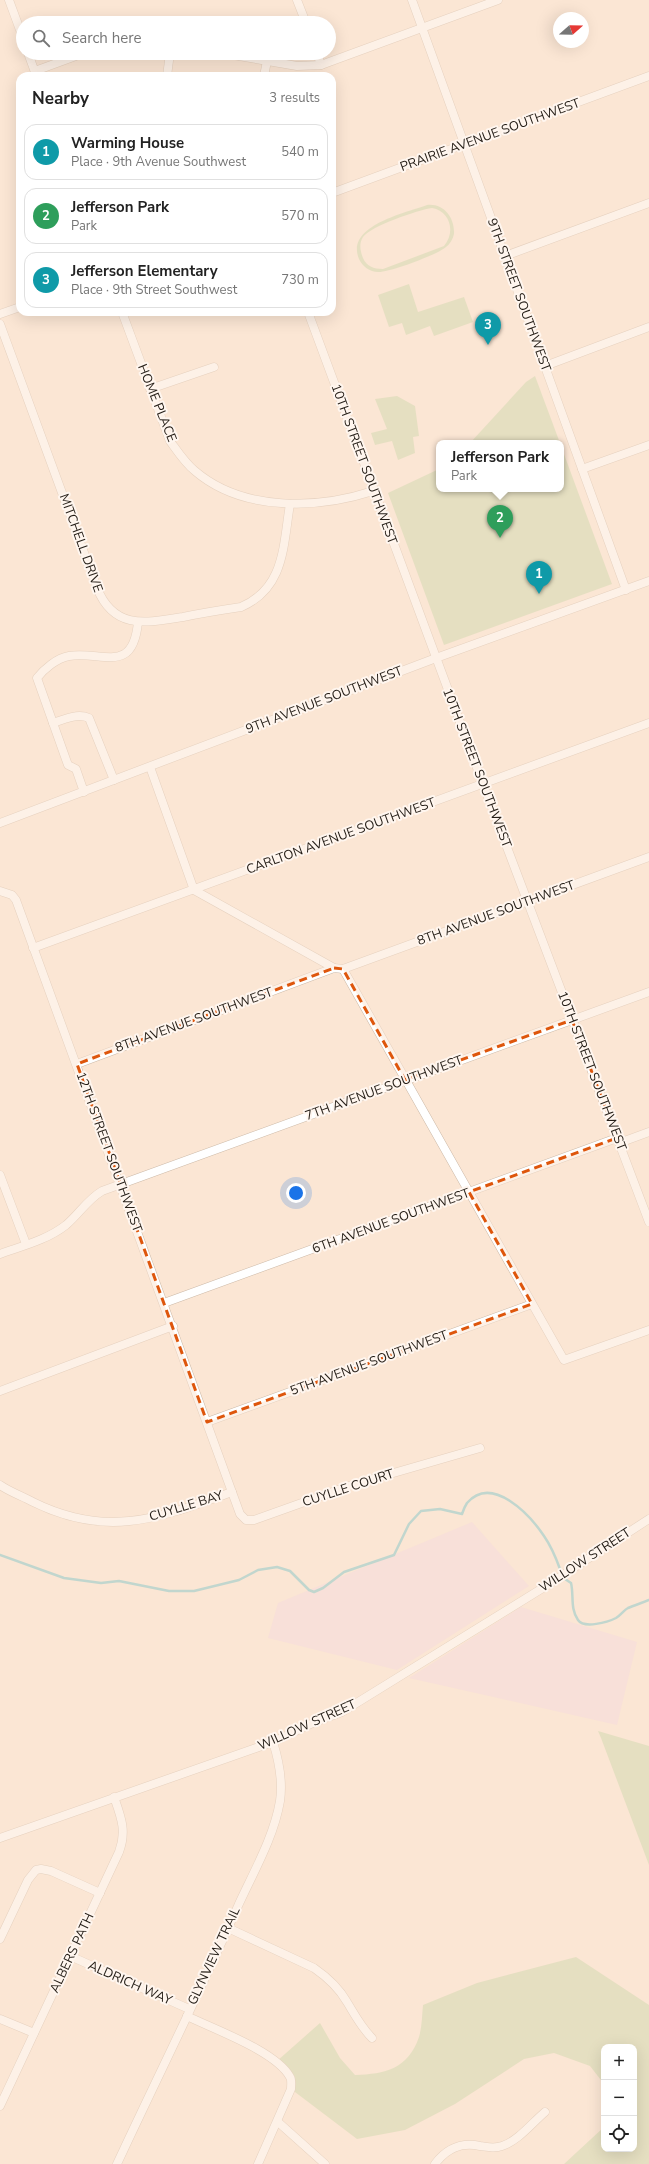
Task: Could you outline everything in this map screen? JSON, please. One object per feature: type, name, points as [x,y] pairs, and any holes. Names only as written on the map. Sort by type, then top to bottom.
[{"type":"street","points":[[9,0],[16,19]]},
{"type":"street","points":[[297,0],[303,16]]},
{"type":"street","name":"9TH STREET SOUTHWEST","points":[[412,0],[626,590]]},
{"type":"street","points":[[336,60],[498,0]]},
{"type":"street","points":[[31,60],[35,72]]},
{"type":"street","points":[[41,72],[68,60]]},
{"type":"street","points":[[167,72],[169,60]]},
{"type":"street","points":[[261,60],[297,66],[321,65],[335,60]]},
{"type":"street","points":[[319,60],[321,65]]},
{"type":"street","points":[[265,72],[267,61]]},
{"type":"street","name":"PRAIRIE AVENUE SOUTHWEST","points":[[336,192],[649,76]]},
{"type":"street","points":[[505,256],[649,203]]},
{"type":"street","points":[[0,314],[16,308]]},
{"type":"street","name":"HOME PLACE","points":[[123,316],[170,441],[182,458],[195,471],[211,483],[229,491],[290,504],[336,501],[373,491]]},
{"type":"street","name":"10TH STREET SOUTHWEST","points":[[309,316],[373,491],[649,1222]]},
{"type":"street","name":"MITCHELL DRIVE","points":[[0,324],[101,599],[119,616],[138,622],[154,622],[241,607],[261,595],[276,576],[280,564],[290,504]]},
{"type":"street","points":[[545,366],[649,327]]},
{"type":"street","points":[[150,389],[214,367]]},
{"type":"street","points":[[582,469],[649,445]]},
{"type":"street","name":"9TH AVENUE SOUTHWEST","points":[[0,823],[436,658],[649,581]]},
{"type":"street","points":[[84,792],[76,769],[68,765],[36,678],[49,665],[68,656],[112,658],[126,652],[135,644],[138,622]]},
{"type":"street","points":[[53,724],[68,718],[85,716],[89,718],[114,780]]},
{"type":"street","name":"CARLTON AVENUE SOUTHWEST","points":[[33,948],[649,723]]},
{"type":"street","points":[[150,767],[194,890],[338,969],[406,1080],[564,1360],[649,1330]]},
{"type":"street","name":"8TH AVENUE SOUTHWEST","points":[[77,1064],[649,858]]},
{"type":"street","name":"12TH STREET SOUTHWEST","points":[[0,891],[12,895],[16,900],[207,1422]]},
{"type":"street","name":"7TH AVENUE SOUTHWEST","points":[[0,1254],[50,1235],[66,1225],[93,1196],[119,1184],[649,992]]},
{"type":"street","name":"6TH AVENUE SOUTHWEST","points":[[164,1303],[469,1192],[618,1140],[649,1132]]},
{"type":"street","points":[[0,1175],[26,1244]]},
{"type":"street","name":"5TH AVENUE SOUTHWEST","points":[[207,1422],[532,1304]]},
{"type":"street","points":[[0,1390],[173,1326]]},
{"type":"street","name":"CUYLLE BAY","points":[[0,1485],[43,1507],[64,1515],[108,1522],[152,1518],[232,1492],[207,1422]]},
{"type":"street","name":"CUYLLE COURT","points":[[232,1492],[240,1514],[246,1520],[254,1520],[352,1485],[480,1448]]},
{"type":"street","name":"WILLOW STREET","points":[[0,1838],[272,1742],[315,1722],[342,1712],[649,1519]]},
{"type":"street","name":"GLYNVIEW TRAIL","points":[[117,2164],[228,1928],[275,1820],[280,1801],[281,1781],[278,1761],[272,1742]]},
{"type":"street","name":"ALBERS PATH","points":[[0,2106],[119,1852],[124,1834],[123,1824],[114,1797]]},
{"type":"street","points":[[0,1939],[28,1880],[36,1870],[41,1869],[51,1871],[100,1893]]},
{"type":"street","points":[[228,1928],[314,1968],[327,1977],[338,1989],[358,2022],[372,2038]]},
{"type":"street","name":"ALDRICH WAY","points":[[70,1956],[188,2013],[277,2061],[290,2077],[292,2083],[278,2122],[258,2164]]},
{"type":"street","points":[[0,2019],[34,2033]]},
{"type":"street","points":[[435,2164],[451,2148],[461,2145],[471,2144],[491,2148],[508,2144],[545,2112]]},
{"type":"street","points":[[278,2122],[325,2164]]},
{"type":"highlighted area","points":[[334,968],[343,969],[405,1080],[572,1020],[617,1138],[469,1192],[532,1304],[207,1422],[77,1064]]},
{"type":"shaded area","points":[[472,1522],[529,1586],[397,1670],[268,1638],[278,1603]]},
{"type":"shaded area","points":[[521,1607],[637,1642],[617,1725],[409,1678]]},
{"type":"green space","points":[[427,205],[439,206],[447,213],[453,222],[454,236],[446,247],[434,254],[384,272],[369,270],[360,262],[357,248],[361,238],[369,230],[392,217]],"holes":[[[432,208],[443,213],[449,223],[450,235],[444,246],[383,269],[371,266],[364,261],[360,244],[363,237],[375,228],[416,212]]]},
{"type":"green space","points":[[409,284],[418,312],[464,297],[473,322],[434,336],[430,326],[406,335],[402,323],[389,327],[378,295]]},
{"type":"green space","points":[[535,376],[559,440],[473,440],[526,382]]},
{"type":"green space","points":[[397,396],[415,406],[419,436],[413,437],[415,453],[398,460],[392,441],[375,445],[371,433],[387,429],[375,399]]},
{"type":"green space","points":[[564,454],[612,584],[444,645],[388,493],[436,470],[436,492],[564,492]]},
{"type":"green space","points":[[598,1731],[649,1746],[649,1865],[601,1738]]},
{"type":"green space","points":[[576,1957],[649,2005],[649,2164],[564,2164],[601,2130],[601,2152],[637,2152],[637,2044],[601,2044],[601,2080],[590,2066],[554,2053],[524,2059],[455,2104],[405,2130],[357,2139],[291,2089],[291,2083],[277,2061],[320,2023],[340,2058],[355,2075],[376,2073],[394,2068],[409,2056],[414,2048],[420,2033],[423,2005],[477,1983]]},
{"type":"waterway","points":[[0,1555],[64,1578],[101,1583],[119,1581],[169,1591],[194,1591],[239,1580],[258,1570],[277,1567],[290,1571],[309,1590],[314,1592],[323,1588],[344,1572],[394,1555],[409,1524],[421,1511],[440,1509],[462,1514],[467,1503],[477,1495],[488,1493],[499,1495],[510,1501],[530,1518],[547,1540],[560,1569]]},
{"type":"waterway","points":[[565,1579],[571,1583],[573,1607],[576,1616],[581,1623],[596,1624],[612,1620],[628,1608],[649,1600]]},
{"type":"place","name":"Jefferson Elementary","points":[[488,345]]},
{"type":"place","name":"Jefferson Park","points":[[500,538]]},
{"type":"place","name":"Warming House","points":[[539,594]]}]
